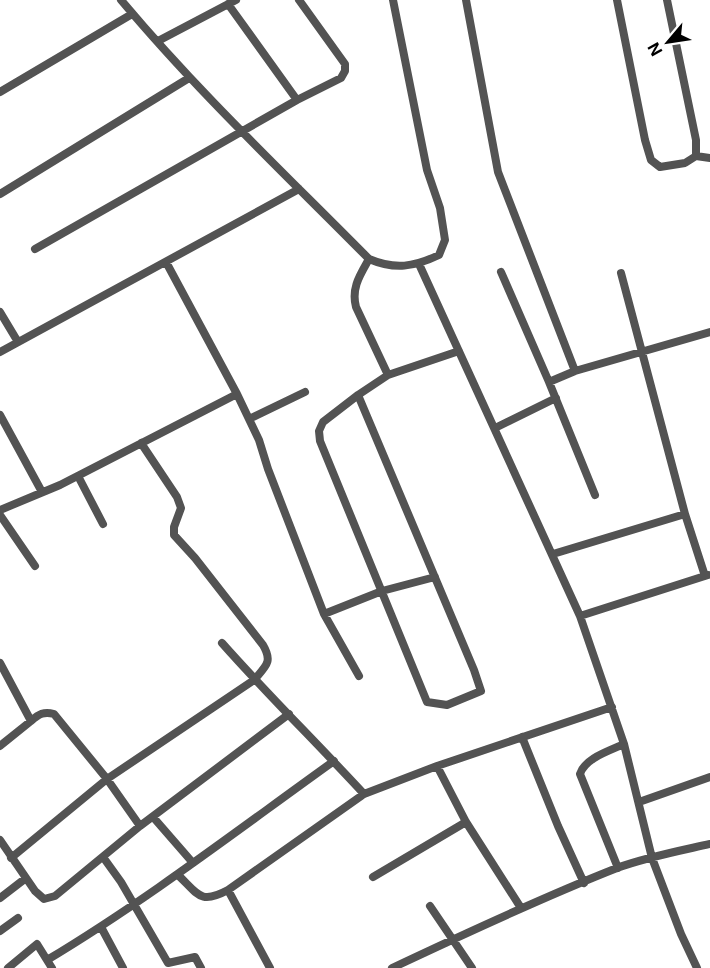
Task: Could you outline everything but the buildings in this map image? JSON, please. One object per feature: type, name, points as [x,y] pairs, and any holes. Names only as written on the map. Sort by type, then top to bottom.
[{"type":"street","points":[[121,0],[189,78],[241,132],[369,259],[386,266],[419,264],[439,255],[444,240],[440,208],[427,170],[393,0]]},
{"type":"street","points":[[35,249],[297,100],[340,78],[345,71],[345,64],[299,0]]},
{"type":"street","points":[[466,0],[498,172],[575,371]]},
{"type":"street","points":[[617,0],[651,160],[660,167],[685,163],[696,156],[710,158]]},
{"type":"street","points":[[667,0],[696,140],[696,156]]},
{"type":"street","points":[[158,41],[232,2],[297,100]]},
{"type":"street","points":[[0,92],[132,14]]},
{"type":"street","points":[[0,194],[189,78]]},
{"type":"street","points":[[0,352],[298,189]]},
{"type":"street","points":[[369,259],[356,282],[353,297],[388,375]]},
{"type":"street","points":[[166,262],[249,418],[324,614],[359,676]]},
{"type":"street","points":[[419,264],[580,616],[624,744],[652,858],[681,934],[697,968]]},
{"type":"street","points":[[501,272],[595,495]]},
{"type":"street","points":[[580,616],[708,575],[685,514],[621,273]]},
{"type":"street","points":[[0,312],[18,342]]},
{"type":"street","points":[[549,382],[575,371],[709,332],[710,343]]},
{"type":"street","points":[[358,395],[481,691],[447,705],[427,702],[320,441],[319,431],[323,422],[358,395],[388,375],[459,351]]},
{"type":"street","points":[[249,418],[305,392]]},
{"type":"street","points":[[35,566],[0,512],[78,476],[237,394]]},
{"type":"street","points":[[495,428],[556,398]]},
{"type":"street","points":[[0,415],[42,492]]},
{"type":"street","points":[[11,858],[107,779],[254,680],[267,665],[268,655],[195,558],[174,535],[174,527],[181,508],[177,497],[141,443]]},
{"type":"street","points":[[78,476],[103,524]]},
{"type":"street","points":[[553,554],[685,514]]},
{"type":"street","points":[[324,614],[382,591],[435,578]]},
{"type":"street","points":[[222,643],[254,680],[364,794]]},
{"type":"street","points":[[0,663],[31,721]]},
{"type":"street","points":[[178,875],[204,898],[213,898],[228,890],[364,794],[522,736],[612,707]]},
{"type":"street","points":[[0,746],[39,714],[47,712],[54,714],[107,779],[140,826]]},
{"type":"street","points":[[0,840],[35,891],[44,898],[55,896],[140,826],[289,714]]},
{"type":"street","points":[[522,736],[558,826],[584,883]]},
{"type":"street","points":[[618,868],[580,774],[582,767],[589,761],[624,744]]},
{"type":"street","points":[[8,968],[37,944],[49,964],[178,875],[334,761]]},
{"type":"street","points":[[437,766],[466,822],[521,908]]},
{"type":"street","points":[[639,802],[710,777]]},
{"type":"street","points":[[153,817],[193,862]]},
{"type":"street","points":[[373,877],[466,822]]},
{"type":"street","points":[[392,968],[521,908],[618,868],[710,844]]},
{"type":"street","points":[[103,857],[135,904],[168,963],[195,957],[201,968]]},
{"type":"street","points":[[0,898],[26,878]]},
{"type":"street","points":[[228,890],[270,968]]},
{"type":"street","points":[[430,906],[472,968]]},
{"type":"street","points":[[0,931],[18,918]]},
{"type":"street","points":[[101,927],[123,968]]}]
